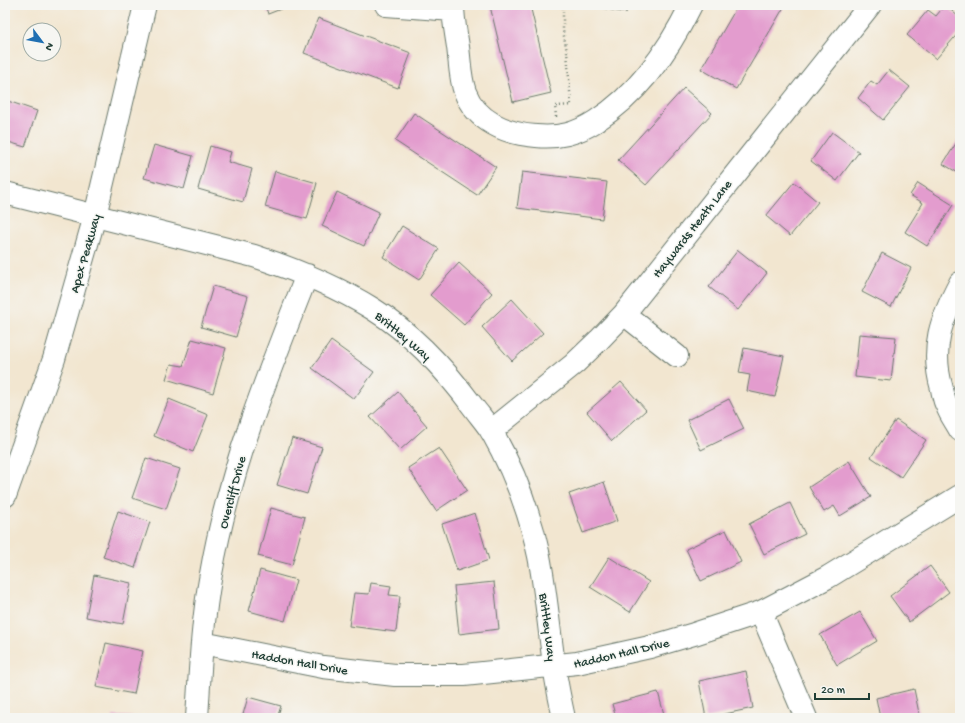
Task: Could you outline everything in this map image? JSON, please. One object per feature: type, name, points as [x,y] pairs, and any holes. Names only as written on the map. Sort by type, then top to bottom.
[{"type":"street","name":"Apex Peakway","points":[[5,496],[54,359],[95,216],[145,5]]},
{"type":"street","points":[[386,5],[453,7],[465,91],[476,110],[491,124],[514,133],[560,136],[577,131],[595,122],[613,110],[629,94],[663,54],[691,5]]},
{"type":"street","name":"Haywards Heath Lane","points":[[491,431],[574,364],[624,314],[870,5]]},
{"type":"street","name":"Brittley Way","points":[[5,193],[254,256],[307,276],[372,309],[421,346],[452,379],[491,431],[518,486],[533,533],[543,580],[554,667],[564,718]]},
{"type":"street","name":"Overcliff Drive","points":[[197,718],[202,643],[211,574],[225,507],[259,397],[307,276]]},
{"type":"street","points":[[960,283],[942,321],[938,341],[937,360],[939,378],[946,406],[960,430]]},
{"type":"street","points":[[624,314],[677,356]]},
{"type":"street","name":"Haddon Hall Drive","points":[[202,643],[323,667],[395,675],[464,675],[554,667],[577,663],[650,647],[761,612],[828,577],[960,496]]},
{"type":"street","points":[[761,612],[806,718]]},
{"type":"path","points":[[560,136],[554,106],[571,105],[567,52],[563,31],[562,5]]},
{"type":"building","points":[[5,5],[10,5],[5,13]]},
{"type":"building","points":[[265,5],[291,5],[268,14]]},
{"type":"building","points":[[530,5],[551,93],[513,102],[490,6]]},
{"type":"building","points":[[592,5],[628,5],[626,13]]},
{"type":"building","points":[[738,5],[781,5],[784,7],[736,89],[701,69]]},
{"type":"building","points":[[945,5],[960,18],[960,31],[936,59],[907,35],[928,10],[936,16]]},
{"type":"building","points":[[318,18],[411,53],[398,88],[304,53]]},
{"type":"building","points":[[889,70],[910,87],[883,120],[858,98],[871,81],[877,85]]},
{"type":"building","points":[[684,88],[712,113],[646,185],[618,160]]},
{"type":"building","points":[[5,100],[37,111],[25,147],[5,141]]},
{"type":"building","points":[[414,113],[496,167],[477,195],[395,141]]},
{"type":"building","points":[[832,132],[859,152],[837,181],[811,161]]},
{"type":"building","points":[[960,137],[960,174],[943,164]]},
{"type":"building","points":[[154,145],[193,156],[184,189],[144,178]]},
{"type":"building","points":[[210,146],[231,152],[228,162],[252,169],[243,202],[198,189]]},
{"type":"building","points":[[275,171],[317,183],[307,219],[265,207]]},
{"type":"building","points":[[522,172],[607,182],[602,219],[517,208]]},
{"type":"building","points":[[794,182],[818,202],[790,236],[766,216]]},
{"type":"building","points":[[918,183],[953,205],[927,246],[905,232],[923,203],[910,195]]},
{"type":"building","points":[[337,192],[379,212],[364,246],[322,226]]},
{"type":"building","points":[[402,226],[439,249],[419,280],[383,257]]},
{"type":"building","points":[[738,250],[767,273],[738,310],[709,287]]},
{"type":"building","points":[[882,253],[911,268],[891,307],[862,292]]},
{"type":"building","points":[[459,263],[492,293],[464,325],[430,295]]},
{"type":"building","points":[[213,286],[248,296],[236,337],[201,327]]},
{"type":"building","points":[[512,299],[543,333],[512,361],[482,327]]},
{"type":"building","points":[[859,334],[896,337],[891,381],[855,377]]},
{"type":"building","points":[[192,339],[226,348],[213,393],[166,379],[171,364],[183,366]]},
{"type":"building","points":[[331,341],[374,372],[354,399],[312,368]]},
{"type":"building","points":[[744,348],[784,356],[775,397],[747,391],[750,375],[739,373]]},
{"type":"building","points":[[621,382],[646,410],[612,441],[587,412]]},
{"type":"building","points":[[398,392],[427,426],[400,450],[370,417]]},
{"type":"building","points":[[169,399],[208,415],[193,452],[154,436]]},
{"type":"building","points":[[729,399],[744,429],[701,450],[687,420]]},
{"type":"building","points":[[896,420],[926,440],[901,477],[871,457]]},
{"type":"building","points":[[292,438],[322,447],[307,494],[277,485]]},
{"type":"building","points":[[439,448],[467,490],[436,511],[408,468]]},
{"type":"building","points":[[146,458],[180,469],[166,509],[132,498]]},
{"type":"building","points":[[849,461],[871,497],[840,516],[834,506],[824,512],[809,487]]},
{"type":"building","points":[[604,482],[617,521],[583,533],[569,494]]},
{"type":"building","points":[[790,503],[805,534],[764,554],[749,524]]},
{"type":"building","points":[[271,508],[305,517],[292,565],[258,556]]},
{"type":"building","points":[[118,511],[150,522],[135,568],[103,557]]},
{"type":"building","points":[[475,513],[489,560],[457,571],[442,524]]},
{"type":"building","points":[[726,530],[741,562],[701,581],[686,549]]},
{"type":"building","points":[[609,557],[649,582],[630,612],[590,587]]},
{"type":"building","points":[[930,566],[949,592],[909,622],[890,596]]},
{"type":"building","points":[[260,570],[296,580],[285,621],[249,611]]},
{"type":"building","points":[[94,575],[131,583],[123,624],[86,617]]},
{"type":"building","points":[[494,582],[499,629],[459,634],[454,586]]},
{"type":"building","points":[[371,583],[391,586],[389,595],[400,596],[396,632],[349,626],[354,593],[369,594]]},
{"type":"building","points":[[860,612],[877,641],[837,665],[820,635]]},
{"type":"building","points":[[106,643],[143,651],[134,694],[96,687]]},
{"type":"building","points":[[746,671],[753,708],[706,718],[699,681]]},
{"type":"building","points":[[914,689],[920,718],[880,718],[876,698]]},
{"type":"building","points":[[658,692],[665,718],[616,718],[612,704]]},
{"type":"building","points":[[248,697],[281,706],[277,718],[242,718]]},
{"type":"building","points":[[113,716],[135,717],[135,718],[113,718]]}]
